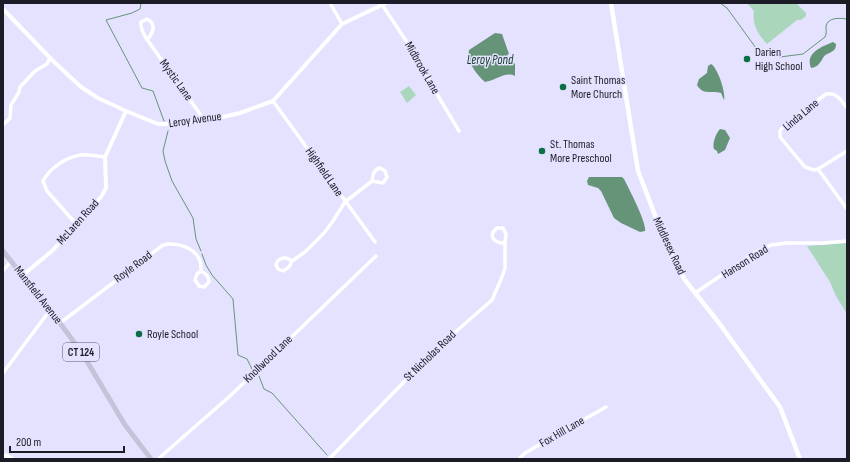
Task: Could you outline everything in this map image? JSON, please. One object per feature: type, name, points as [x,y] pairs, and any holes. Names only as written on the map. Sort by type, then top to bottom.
[{"type":"main road","name":"Middlesex Road","points":[[611,3],[638,171],[671,254],[685,280],[719,322],[780,407],[800,459]]},
{"type":"main road","name":"Mansfield Avenue","points":[[3,251],[82,353],[126,425],[151,459]]},
{"type":"street","points":[[330,3],[342,24]]},
{"type":"street","name":"Leroy Avenue","points":[[3,9],[50,58],[81,87],[98,98],[126,111],[158,124],[169,124],[205,120],[240,113],[273,101],[342,24],[385,4]]},
{"type":"street","name":"Midbrook Lane","points":[[385,4],[426,71],[431,84],[459,131]]},
{"type":"street","name":"Mystic Lane","points":[[147,40],[152,34],[154,26],[152,22],[147,19],[141,22],[141,29],[147,40],[205,120]]},
{"type":"street","points":[[3,125],[10,118],[11,104],[22,84],[35,71],[47,64],[50,58]]},
{"type":"street","name":"Linda Lane","points":[[818,169],[814,170],[805,167],[780,137],[780,131],[783,127],[826,94],[830,93],[839,97],[847,108]]},
{"type":"street","name":"Highfield Lane","points":[[273,101],[375,242]]},
{"type":"street","name":"McLaren Road","points":[[22,275],[52,250],[101,197],[106,188],[106,157],[126,111]]},
{"type":"street","points":[[847,151],[818,169],[847,209]]},
{"type":"street","points":[[76,224],[47,191],[43,181],[51,169],[70,158],[81,155],[106,157]]},
{"type":"street","points":[[292,261],[287,258],[281,258],[277,261],[276,265],[278,269],[282,270],[289,267],[292,261],[305,252],[324,233],[345,202],[372,181],[376,169],[380,168],[385,171],[387,177],[385,182],[372,181]]},
{"type":"street","name":"St Nicholas Road","points":[[329,459],[437,348],[492,300],[505,268],[506,231],[500,227],[497,228],[492,233],[494,240],[501,243],[505,242]]},
{"type":"street","name":"Hanson Road","points":[[695,293],[756,252],[770,245],[847,241]]},
{"type":"street","name":"Royle Road","points":[[60,323],[163,245],[181,245],[196,254],[200,261],[201,271],[208,276],[209,279],[209,282],[204,287],[199,286],[195,280],[197,274],[201,271]]},
{"type":"street","name":"Knollwood Lane","points":[[158,459],[230,396],[376,256]]},
{"type":"street","points":[[3,271],[11,261]]},
{"type":"street","points":[[3,373],[50,310]]},
{"type":"street","name":"Fox Hill Lane","points":[[519,459],[525,453],[606,407]]},
{"type":"street","points":[[3,457],[6,455],[13,459]]},
{"type":"shaded area","points":[[747,3],[796,3],[806,13],[806,16],[801,20],[797,20],[767,44],[756,29],[754,11]]},
{"type":"shaded area","points":[[409,86],[416,95],[407,103],[400,92]]},
{"type":"shaded area","points":[[847,243],[847,314],[836,296],[830,282],[807,246]]},
{"type":"water","name":"Leroy Pond","points":[[495,33],[502,34],[509,54],[507,55],[515,64],[515,76],[504,75],[485,82],[473,68],[469,59],[469,50]]},
{"type":"water","points":[[833,42],[836,44],[835,49],[827,54],[817,66],[811,68],[810,58],[812,54],[819,48]]},
{"type":"water","points":[[711,64],[714,66],[721,81],[724,92],[724,100],[721,93],[705,92],[697,85],[699,79],[707,73],[708,66]]},
{"type":"water","points":[[720,129],[725,130],[730,138],[725,150],[718,154],[714,149],[714,142]]},
{"type":"water","points":[[589,177],[622,177],[641,214],[645,231],[640,232],[614,218],[601,191],[598,188],[588,185],[587,181]]},
{"type":"waterway","points":[[141,3],[140,9],[132,13],[106,20],[142,88],[153,91],[164,121]]},
{"type":"waterway","points":[[720,3],[727,8],[756,48],[780,57],[803,54],[825,37],[826,26],[829,21],[841,18],[847,19]]},
{"type":"waterway","points":[[168,131],[163,151],[165,161],[172,181],[193,218],[196,239],[201,251]]},
{"type":"waterway","points":[[202,254],[212,275],[233,299],[238,355],[247,359],[253,371]]},
{"type":"waterway","points":[[259,376],[264,389],[272,393],[327,455]]},
{"type":"place","name":"Darien High School","points":[[747,59]]},
{"type":"place","name":"Saint Thomas More Church","points":[[563,87]]},
{"type":"place","name":"St. Thomas More Preschool","points":[[542,151]]},
{"type":"place","name":"Royle School","points":[[139,334]]}]
